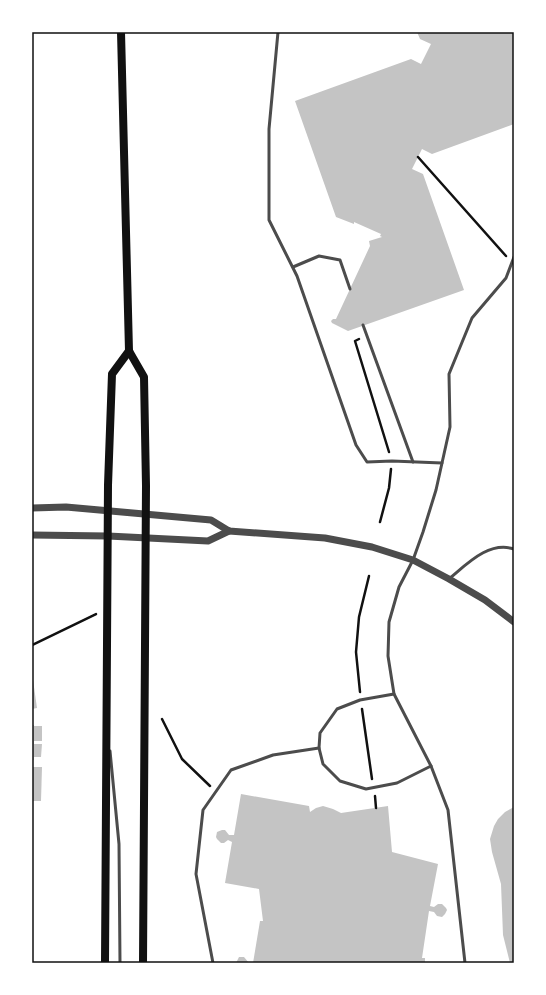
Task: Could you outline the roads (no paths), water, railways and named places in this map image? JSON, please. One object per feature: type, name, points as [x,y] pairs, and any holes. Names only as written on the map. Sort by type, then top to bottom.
[{"type":"main road","points":[[121,32],[129,351],[144,376],[145,539],[143,963]]},
{"type":"main road","points":[[105,963],[108,485],[112,374],[129,351]]},
{"type":"street","points":[[32,508],[66,507],[211,520],[229,531],[326,538],[372,547],[413,560],[485,600],[513,619]]},
{"type":"street","points":[[32,536],[108,536],[208,541],[229,531]]},
{"type":"lane","points":[[278,32],[269,128],[269,220],[297,276],[356,445],[367,462],[392,461],[442,463]]},
{"type":"lane","points":[[293,267],[318,256],[340,260],[350,289]]},
{"type":"lane","points":[[465,963],[448,810],[431,766],[394,694],[388,656],[389,622],[399,587],[413,560],[436,490],[450,428],[449,374],[472,318],[506,278],[514,257]]},
{"type":"lane","points":[[364,325],[413,462]]},
{"type":"lane","points":[[449,579],[477,556],[498,547],[514,549]]},
{"type":"lane","points":[[394,694],[360,700],[337,709],[320,733],[319,748],[323,764],[340,781],[366,789],[398,783],[431,766]]},
{"type":"lane","points":[[107,720],[119,844],[120,963]]},
{"type":"lane","points":[[213,963],[196,874],[203,810],[231,770],[273,755],[319,748]]}]
